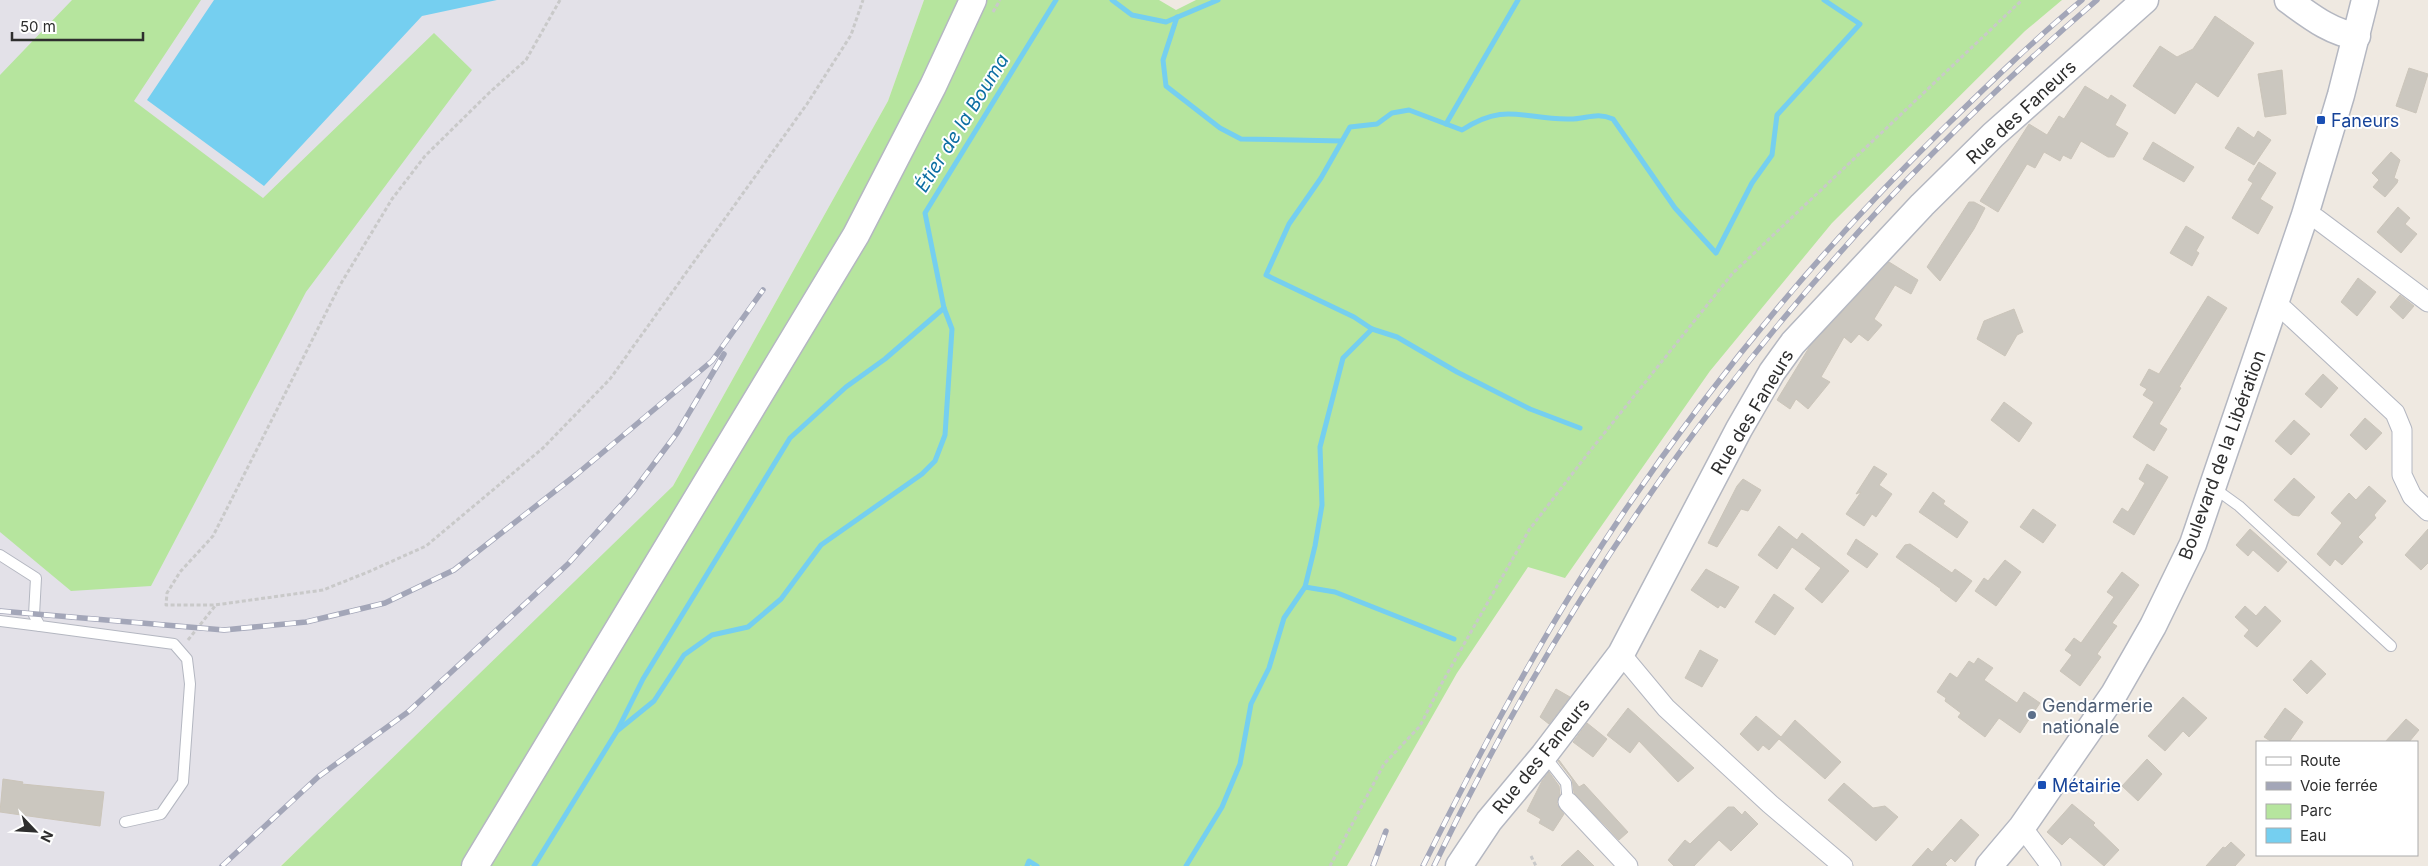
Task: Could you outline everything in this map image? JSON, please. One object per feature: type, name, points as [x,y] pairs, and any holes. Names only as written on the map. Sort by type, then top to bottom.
[{"type":"street","points":[[475,866],[856,235],[929,95],[973,0]]},
{"type":"street","name":"Rue des Faneurs","points":[[1459,866],[1489,821],[1544,755],[1621,654],[1739,428],[1772,372],[1793,344],[1922,205],[1993,135],[2145,0]]},
{"type":"street","points":[[2288,0],[2316,20],[2345,35],[2357,36]]},
{"type":"street","name":"Boulevard de la Libération","points":[[1989,866],[2022,827],[2114,694],[2154,626],[2194,544],[2305,215],[2357,36],[2365,0]]},
{"type":"street","points":[[2305,215],[2318,219],[2428,302]]},
{"type":"street","points":[[2274,306],[2284,310],[2395,412],[2402,430],[2402,475],[2412,496],[2428,511]]},
{"type":"street","points":[[1621,654],[1666,708],[1770,804],[1843,866]]},
{"type":"street","points":[[1568,802],[1628,866]]},
{"type":"street","points":[[2022,827],[2051,866]]},
{"type":"lane","points":[[2213,488],[2239,506],[2391,646]]},
{"type":"lane","points":[[0,555],[36,578],[34,615],[40,626]]},
{"type":"lane","points":[[0,621],[174,644],[187,659],[190,684],[182,782],[161,814],[125,822]]},
{"type":"lane","points":[[1544,755],[1566,783],[1568,802]]},
{"type":"path","points":[[560,0],[526,60],[490,92],[425,156],[392,199],[340,285],[212,536],[180,572],[167,593],[166,605],[215,605],[323,590],[426,546],[543,448],[610,378],[806,104],[851,34],[862,0]]},
{"type":"path","points":[[1330,866],[1384,764],[1420,726],[1443,681],[1529,530],[1598,441],[1732,274],[2022,0]]},
{"type":"path","points":[[180,650],[215,605]]},
{"type":"path","points":[[1531,856],[1536,866]]},
{"type":"shaded area","points":[[0,0],[924,0],[888,101],[673,486],[357,796],[280,866],[0,866]]},
{"type":"green space","points":[[72,0],[201,0],[134,101],[263,198],[434,33],[472,70],[306,292],[151,586],[71,591],[0,532],[0,75]]},
{"type":"green space","points":[[924,0],[1159,0],[1176,10],[1196,0],[2062,0],[2025,31],[1832,223],[1710,371],[1565,578],[1528,567],[1457,673],[1347,866],[281,866],[673,486],[888,101]]},
{"type":"water","points":[[214,0],[497,0],[422,16],[264,186],[147,100]]},
{"type":"building","points":[[2215,16],[2254,43],[2218,97],[2196,82],[2175,114],[2133,86],[2160,46],[2177,57],[2193,49]]},
{"type":"building","points":[[2409,68],[2428,74],[2416,113],[2396,106]]},
{"type":"building","points":[[2282,70],[2286,114],[2265,117],[2258,74]]},
{"type":"building","points":[[2085,86],[2108,100],[2111,95],[2126,105],[2115,125],[2128,133],[2114,157],[2108,157],[2081,141],[2071,159],[2063,155],[2060,161],[2044,152],[2035,168],[2027,164],[1998,212],[1980,201],[2029,124],[2047,135],[2059,116],[2064,119]]},
{"type":"building","points":[[2238,127],[2254,138],[2258,131],[2271,140],[2254,165],[2225,148]]},
{"type":"building","points":[[2153,142],[2194,167],[2184,182],[2143,159]]},
{"type":"building","points":[[2391,152],[2400,160],[2394,178],[2398,180],[2385,197],[2373,187],[2379,180],[2372,173]]},
{"type":"building","points":[[2259,162],[2276,173],[2260,199],[2273,207],[2258,234],[2232,218],[2253,183],[2248,180]]},
{"type":"building","points":[[1969,202],[1974,202],[1985,208],[1974,229],[1940,281],[1927,267]]},
{"type":"building","points":[[2398,207],[2410,218],[2405,224],[2417,234],[2401,253],[2377,232]]},
{"type":"building","points":[[2186,226],[2204,237],[2196,251],[2199,253],[2192,266],[2170,253]]},
{"type":"building","points":[[1889,262],[1918,280],[1911,294],[1895,285],[1874,319],[1882,325],[1868,341],[1859,334],[1851,343],[1844,337],[1821,377],[1830,382],[1808,409],[1796,399],[1790,409],[1777,400],[1810,346]]},
{"type":"building","points":[[2358,278],[2376,292],[2357,316],[2341,302]]},
{"type":"building","points":[[2400,295],[2414,306],[2403,319],[2390,307]]},
{"type":"building","points":[[2208,296],[2227,308],[2159,424],[2167,429],[2154,451],[2133,437],[2154,402],[2143,395],[2147,389],[2140,385],[2149,369],[2159,374]]},
{"type":"building","points":[[2014,309],[2023,332],[2017,335],[2005,356],[1977,339],[1984,321]]},
{"type":"building","points":[[2323,374],[2338,388],[2321,408],[2305,394]]},
{"type":"building","points":[[2004,402],[2032,423],[2019,442],[1991,420]]},
{"type":"building","points":[[2365,418],[2382,433],[2366,450],[2350,435]]},
{"type":"building","points":[[2294,420],[2310,434],[2291,455],[2275,441]]},
{"type":"building","points":[[2147,464],[2168,477],[2134,535],[2113,522],[2122,508],[2128,512],[2137,497],[2145,483],[2139,479]]},
{"type":"building","points":[[1874,466],[1887,474],[1879,485],[1892,494],[1876,517],[1872,514],[1864,526],[1846,514],[1861,492],[1856,494]]},
{"type":"building","points":[[2294,478],[2315,497],[2299,516],[2292,515],[2274,500]]},
{"type":"building","points":[[1743,479],[1761,490],[1748,511],[1741,509],[1717,547],[1708,543],[1737,486]]},
{"type":"building","points":[[2369,486],[2386,501],[2374,515],[2376,518],[2358,537],[2363,542],[2342,565],[2335,559],[2330,566],[2317,554],[2342,523],[2331,513],[2349,493],[2356,500]]},
{"type":"building","points":[[1933,492],[1945,501],[1943,504],[1968,522],[1957,538],[1919,512]]},
{"type":"building","points":[[2033,509],[2056,525],[2043,543],[2020,527]]},
{"type":"building","points":[[1779,526],[1797,540],[1802,533],[1849,571],[1822,603],[1805,589],[1821,568],[1792,547],[1777,569],[1758,555]]},
{"type":"building","points":[[2250,529],[2287,562],[2278,572],[2253,550],[2248,556],[2236,545]]},
{"type":"building","points":[[2428,529],[2428,563],[2421,570],[2405,555]]},
{"type":"building","points":[[1856,539],[1878,554],[1867,568],[1847,554]]},
{"type":"building","points":[[1910,544],[1952,573],[1955,569],[1972,581],[1956,602],[1896,557],[1905,545]]},
{"type":"building","points":[[2005,560],[2021,572],[1996,606],[1975,591],[1984,578],[1988,581]]},
{"type":"building","points":[[1706,569],[1739,587],[1725,608],[1720,605],[1718,608],[1691,590]]},
{"type":"building","points":[[2122,572],[2139,585],[2112,623],[2117,626],[2097,654],[2101,657],[2080,686],[2060,671],[2072,655],[2065,650],[2074,638],[2081,643],[2114,597],[2107,592]]},
{"type":"building","points":[[1774,594],[1794,608],[1775,635],[1755,622]]},
{"type":"building","points":[[2245,606],[2256,616],[2265,606],[2281,621],[2257,647],[2244,636],[2249,630],[2235,617]]},
{"type":"building","points":[[1700,650],[1718,660],[1702,687],[1685,678]]},
{"type":"building","points":[[1978,658],[1993,668],[1984,680],[2017,703],[2024,692],[2040,703],[2020,733],[1999,718],[1985,737],[1958,717],[1961,713],[1945,701],[1946,698],[1937,692],[1950,673],[1957,678],[1969,661],[1974,664]]},
{"type":"building","points":[[2311,660],[2326,674],[2307,694],[2293,680]]},
{"type":"building","points":[[1556,689],[1570,697],[1549,724],[1540,717]]},
{"type":"building","points":[[2183,697],[2207,718],[2189,737],[2183,731],[2165,751],[2148,736]]},
{"type":"building","points":[[1628,708],[1694,768],[1678,782],[1639,741],[1630,753],[1607,735]]},
{"type":"building","points":[[2285,708],[2303,722],[2290,741],[2270,741],[2264,737]]},
{"type":"building","points":[[1756,716],[1781,737],[1795,720],[1841,762],[1825,779],[1779,739],[1769,750],[1763,745],[1758,751],[1740,734]]},
{"type":"building","points":[[2406,719],[2419,730],[2410,741],[2386,741]]},
{"type":"building","points":[[1587,723],[1607,739],[1593,757],[1573,742]]},
{"type":"building","points":[[2147,759],[2162,774],[2138,801],[2122,786]]},
{"type":"building","points":[[1559,760],[1579,787],[1584,784],[1628,832],[1619,840],[1574,793],[1572,779]]},
{"type":"building","points":[[1549,772],[1559,786],[1560,794],[1557,804],[1564,814],[1553,831],[1539,823],[1541,819],[1527,811],[1542,781]]},
{"type":"building","points":[[3,779],[23,782],[22,784],[104,792],[100,826],[0,812]]},
{"type":"building","points":[[1844,783],[1873,808],[1885,806],[1898,817],[1876,841],[1828,800]]},
{"type":"building","points":[[2072,804],[2095,823],[2093,825],[2119,850],[2104,866],[2070,837],[2062,845],[2047,832]]},
{"type":"building","points":[[1728,807],[1734,807],[1742,815],[1745,811],[1758,824],[1731,851],[1719,840],[1694,866],[1674,866],[1668,860],[1685,840],[1690,844]]},
{"type":"building","points":[[1961,819],[1979,835],[1955,862],[1951,858],[1945,864],[1947,866],[1912,866],[1928,848],[1932,852]]},
{"type":"building","points":[[2231,842],[2245,855],[2235,866],[2206,866],[2223,847],[2225,848]]},
{"type":"building","points":[[1578,850],[1594,866],[1561,866]]},
{"type":"waterway","name":"Étier de la Bouma","points":[[534,866],[617,731],[654,701],[684,655],[712,635],[748,627],[781,599],[821,545],[922,474],[935,461],[945,435],[952,329],[944,308],[925,213],[1056,0]]},
{"type":"waterway","name":"Étier de la Bouma","points":[[1112,0],[1132,15],[1166,22],[1218,0]]},
{"type":"waterway","points":[[1446,124],[1518,0]]},
{"type":"waterway","points":[[1580,428],[1530,409],[1457,372],[1397,337],[1372,329],[1354,317],[1266,275],[1289,224],[1321,178],[1350,127],[1377,124],[1392,113],[1409,110],[1462,130],[1477,121],[1502,114],[1567,119],[1601,116],[1613,119],[1675,208],[1716,253],[1752,183],[1772,155],[1777,115],[1860,24],[1824,0]]},
{"type":"waterway","points":[[1177,17],[1163,60],[1166,86],[1220,128],[1241,139],[1342,141]]},
{"type":"waterway","points":[[618,729],[643,679],[790,438],[846,387],[885,359],[944,308]]},
{"type":"waterway","points":[[1186,866],[1222,807],[1240,764],[1251,704],[1269,668],[1284,618],[1305,587],[1322,505],[1320,447],[1343,358],[1372,329]]},
{"type":"waterway","points":[[1305,587],[1335,592],[1454,639]]},
{"type":"waterway","points":[[1027,866],[1029,861],[1037,866]]},
{"type":"railway","points":[[1423,866],[1498,722],[1537,651],[1579,581],[1619,519],[1705,399],[1798,284],[1897,175],[1998,76],[2082,0]]},
{"type":"railway","points":[[1434,866],[1497,742],[1566,623],[1640,508],[1720,398],[1806,292],[1897,191],[1994,93],[2097,0]]},
{"type":"railway","points":[[0,611],[224,630],[306,622],[385,603],[454,570],[577,474],[712,361],[763,290]]},
{"type":"railway","points":[[222,866],[318,777],[408,712],[568,564],[632,493],[677,433],[724,354]]},
{"type":"railway","points":[[1373,866],[1386,831]]},
{"type":"place","name":"Faneurs","points":[[2321,120]]},
{"type":"place","name":"Gendarmerie nationale","points":[[2032,715]]},
{"type":"place","name":"Métairie","points":[[2042,785]]}]
